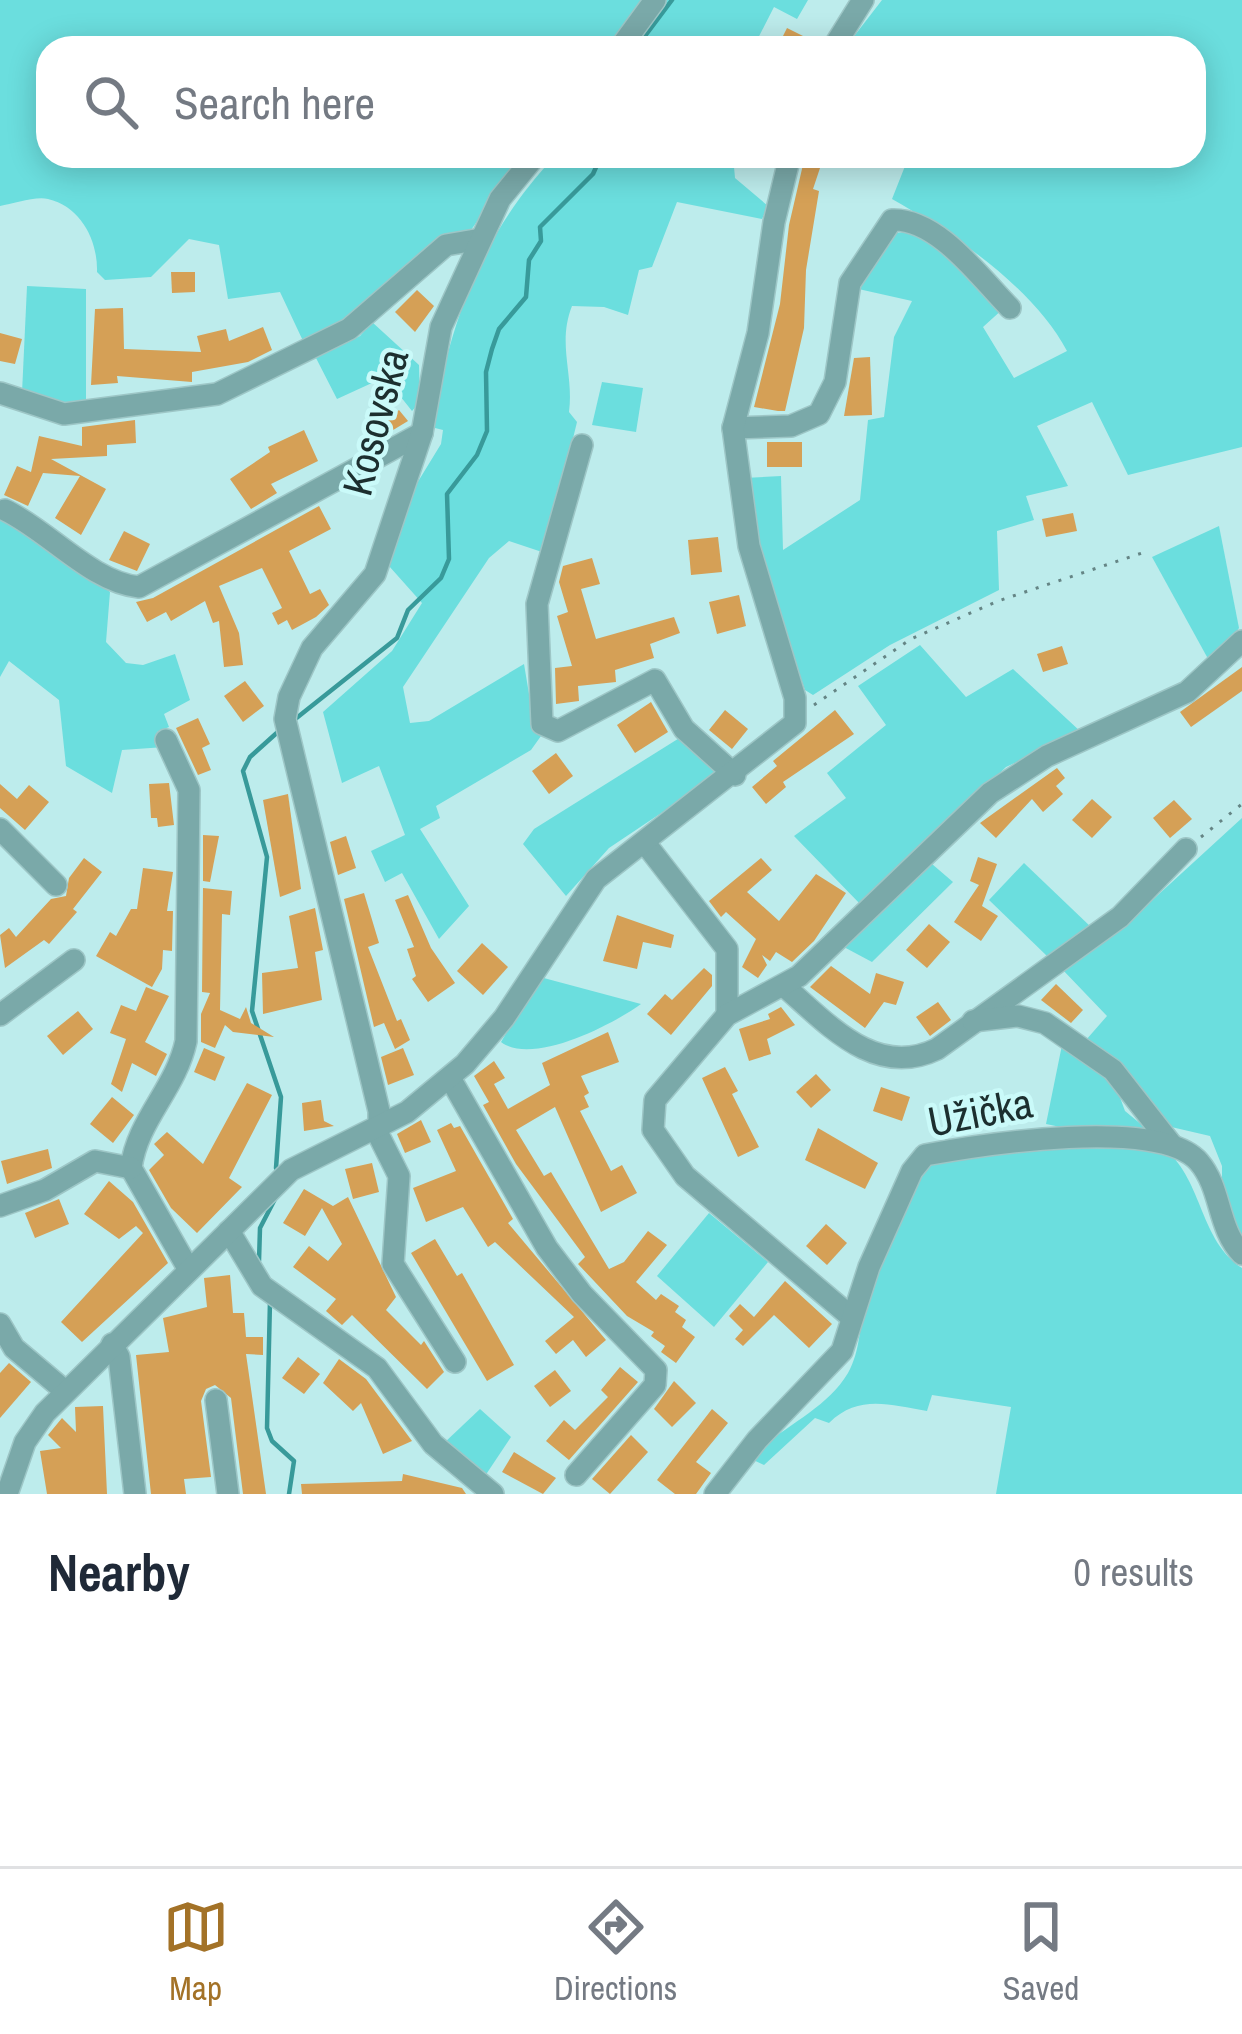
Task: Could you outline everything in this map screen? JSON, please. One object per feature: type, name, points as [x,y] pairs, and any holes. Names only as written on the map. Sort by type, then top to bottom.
[{"type":"street","points":[[629,36],[655,0]]},
{"type":"street","points":[[840,36],[863,0]]},
{"type":"street","points":[[481,238],[500,199],[525,168]]},
{"type":"street","points":[[7,1494],[25,1442],[65,1391],[112,1344],[291,1170],[417,1106],[450,1078],[504,1018],[596,879],[782,738],[797,717],[748,546],[733,428],[758,333],[773,222],[787,168]]},
{"type":"street","points":[[733,428],[791,426],[820,414],[836,382],[850,283],[892,220],[917,223],[939,238],[1010,308]]},
{"type":"street","name":"Kosovska","points":[[0,393],[64,414],[217,394],[349,329],[446,245],[481,238]]},
{"type":"street","name":"Kosovska","points":[[455,1362],[393,1264],[399,1176],[378,1127],[379,1111],[286,725],[289,697],[312,648],[375,574],[422,433],[434,350],[481,238]]},
{"type":"street","points":[[5,510],[97,570],[139,587],[422,433]]},
{"type":"street","points":[[582,445],[537,604],[542,724],[558,731],[655,680],[684,729],[735,775]]},
{"type":"street","points":[[850,1316],[706,1197],[670,1158],[653,1130],[655,1100],[727,1015],[784,986],[815,963],[920,855],[990,793],[1048,756],[1187,692],[1242,641]]},
{"type":"street","points":[[166,740],[189,790],[186,1041],[176,1078],[143,1126],[131,1168],[189,1270]]},
{"type":"street","points":[[0,829],[56,886]]},
{"type":"street","points":[[645,843],[727,949],[727,1015]]},
{"type":"street","points":[[784,986],[846,1038],[885,1058],[924,1055],[1120,917],[1186,849]]},
{"type":"street","points":[[0,1015],[74,960]]},
{"type":"street","points":[[973,1021],[1018,1016],[1046,1023],[1113,1070],[1171,1144],[1189,1152],[1207,1174],[1226,1230],[1242,1254]]},
{"type":"street","points":[[450,1078],[547,1247],[582,1294],[656,1370],[655,1385],[576,1475]]},
{"type":"street","name":"Užička","points":[[716,1494],[757,1440],[836,1361],[848,1337],[850,1316],[912,1172],[925,1155],[1041,1137],[1171,1144]]},
{"type":"street","points":[[0,1206],[45,1190],[95,1161],[131,1168]]},
{"type":"street","points":[[229,1231],[270,1293],[377,1368],[433,1444],[493,1494]]},
{"type":"street","points":[[0,1324],[23,1358],[65,1391]]},
{"type":"street","points":[[112,1344],[118,1357],[135,1494]]},
{"type":"street","points":[[216,1400],[228,1494]]},
{"type":"path","points":[[797,717],[911,639],[998,601],[1142,553]]},
{"type":"path","points":[[1186,849],[1242,804]]},
{"type":"shaded area","points":[[0,0],[644,0],[618,36],[36,36],[36,168],[515,168],[471,230],[348,322],[304,343],[280,292],[228,299],[219,245],[189,239],[151,277],[105,280],[97,272],[86,227],[70,210],[43,198],[0,206]]},
{"type":"shaded area","points":[[665,0],[808,0],[797,19],[774,7],[759,36],[637,36]]},
{"type":"shaded area","points":[[882,0],[1242,0],[1242,447],[1128,475],[1092,402],[1037,426],[1068,486],[1026,496],[1034,520],[997,531],[999,590],[890,645],[813,695],[805,690],[762,565],[744,478],[781,476],[783,550],[860,500],[868,420],[884,417],[894,337],[912,301],[854,288],[894,233],[919,231],[1004,308],[983,327],[1014,378],[1067,351],[1034,305],[990,264],[892,199],[904,168],[1206,168],[1206,36],[854,36]]},
{"type":"shaded area","points":[[545,168],[734,168],[735,178],[768,206],[762,219],[677,202],[652,267],[639,270],[628,315],[604,307],[572,306],[566,346],[569,412],[577,422],[545,553],[509,541],[489,558],[403,687],[410,723],[429,721],[524,664],[535,730],[541,736],[531,750],[436,806],[440,818],[420,829],[469,906],[439,939],[402,873],[385,882],[371,851],[405,835],[379,766],[342,783],[323,712],[392,651],[422,603],[389,566],[397,516],[441,444],[443,430],[431,427],[472,282]]},
{"type":"shaded area","points":[[27,286],[86,289],[86,403],[70,407],[22,393]]},
{"type":"shaded area","points":[[372,322],[419,365],[420,402],[412,411],[385,377],[337,399],[316,358],[360,336]]},
{"type":"shaded area","points":[[602,382],[643,388],[636,432],[592,425]]},
{"type":"shaded area","points":[[0,518],[32,533],[110,592],[106,642],[126,663],[143,665],[175,654],[190,700],[164,714],[169,727],[157,732],[165,747],[122,750],[112,793],[66,766],[59,700],[9,661],[0,677]]},
{"type":"shaded area","points":[[1219,526],[1239,628],[1212,666],[1152,557]]},
{"type":"shaded area","points":[[920,645],[966,697],[1013,669],[1081,732],[1006,767],[862,906],[794,836],[846,798],[827,773],[886,725],[858,686]]},
{"type":"shaded area","points":[[681,737],[716,769],[712,779],[609,848],[566,896],[523,844],[534,829]]},
{"type":"shaded area","points":[[1242,818],[1242,1238],[1222,1193],[1222,1166],[1210,1136],[1167,1126],[1127,1071],[1086,1040],[1107,1016],[1061,968],[1123,927]]},
{"type":"shaded area","points":[[925,858],[953,882],[872,962],[842,946]]},
{"type":"shaded area","points":[[1024,863],[1092,928],[1047,956],[989,900]]},
{"type":"shaded area","points":[[540,977],[641,1004],[592,1032],[551,1046],[515,1048],[501,1042]]},
{"type":"shaded area","points":[[1062,1045],[1115,1084],[1125,1111],[1148,1130],[1080,1131],[1046,1124]]},
{"type":"shaded area","points":[[1046,1147],[1166,1150],[1188,1178],[1218,1243],[1242,1268],[1242,1494],[996,1494],[1011,1407],[932,1395],[927,1411],[875,1404],[852,1408],[829,1423],[815,1418],[764,1465],[749,1458],[828,1398],[848,1373],[877,1266],[928,1163]]},
{"type":"shaded area","points":[[709,1213],[768,1262],[714,1327],[657,1276]]},
{"type":"shaded area","points":[[480,1409],[511,1437],[483,1479],[443,1444]]},
{"type":"building","points":[[802,168],[820,168],[813,189],[819,191],[806,270],[804,328],[785,411],[778,411],[754,407],[780,304],[789,225]]},
{"type":"building","points":[[171,272],[195,272],[195,292],[172,293]]},
{"type":"building","points":[[417,290],[434,306],[415,332],[395,312]]},
{"type":"building","points":[[123,308],[124,349],[201,352],[197,336],[226,329],[229,341],[263,327],[272,350],[248,362],[192,372],[192,382],[117,376],[118,383],[91,385],[95,309]]},
{"type":"building","points":[[0,333],[22,339],[15,364],[0,361]]},
{"type":"building","points":[[870,357],[872,415],[844,416],[854,358]]},
{"type":"building","points":[[399,410],[408,421],[370,444],[366,438]]},
{"type":"building","points":[[135,420],[136,443],[107,445],[107,456],[51,459],[106,489],[81,535],[55,518],[80,476],[43,473],[28,506],[4,495],[17,466],[31,472],[39,436],[82,446],[82,427]]},
{"type":"building","points":[[304,430],[318,461],[271,484],[277,493],[251,509],[230,479],[270,452],[268,447]]},
{"type":"building","points":[[767,442],[802,442],[802,467],[767,467]]},
{"type":"building","points":[[319,506],[331,529],[289,551],[310,594],[320,589],[329,605],[316,617],[292,630],[287,620],[278,625],[272,613],[282,608],[262,568],[219,586],[239,633],[243,665],[224,667],[219,621],[213,623],[205,601],[171,621],[166,612],[147,622],[136,602],[153,598]]},
{"type":"building","points":[[1073,513],[1077,531],[1046,537],[1042,519]]},
{"type":"building","points":[[124,531],[150,544],[137,571],[109,560]]},
{"type":"building","points":[[718,537],[722,572],[691,575],[688,540]]},
{"type":"building","points":[[592,558],[600,584],[581,589],[596,639],[674,617],[680,633],[650,644],[654,658],[615,670],[616,682],[578,686],[579,701],[556,704],[555,668],[572,666],[557,616],[568,612],[559,582],[563,566]]},
{"type":"building","points":[[739,595],[746,626],[717,634],[709,602]]},
{"type":"building","points":[[1062,646],[1068,664],[1043,672],[1037,654]]},
{"type":"building","points":[[1242,667],[1242,691],[1191,727],[1180,712]]},
{"type":"building","points":[[245,681],[264,706],[243,722],[224,696]]},
{"type":"building","points":[[651,702],[668,732],[635,753],[617,725]]},
{"type":"building","points":[[725,710],[748,729],[732,749],[709,730]]},
{"type":"building","points":[[835,710],[854,734],[783,782],[786,787],[766,804],[752,787],[777,766],[773,761]]},
{"type":"building","points":[[198,718],[210,744],[202,748],[211,770],[198,775],[176,728]]},
{"type":"building","points":[[556,753],[573,776],[549,794],[532,771]]},
{"type":"building","points":[[1057,768],[1065,778],[1056,786],[1063,794],[1043,812],[1032,799],[996,838],[980,823]]},
{"type":"building","points":[[169,783],[174,825],[158,827],[157,818],[151,818],[149,784]]},
{"type":"building","points":[[0,784],[17,799],[29,785],[49,802],[25,830],[0,808]]},
{"type":"building","points":[[288,794],[301,889],[280,897],[263,800]]},
{"type":"building","points":[[1092,799],[1112,817],[1092,838],[1072,820]]},
{"type":"building","points":[[1174,800],[1192,819],[1170,838],[1153,818]]},
{"type":"building","points":[[203,835],[219,836],[210,882],[203,881]]},
{"type":"building","points":[[346,836],[356,868],[338,875],[330,842]]},
{"type":"building","points":[[978,857],[997,864],[982,906],[998,916],[981,941],[954,922],[979,885],[970,881]]},
{"type":"building","points":[[84,858],[102,872],[73,909],[77,912],[49,944],[44,940],[5,968],[0,935],[9,928],[16,937],[51,899],[66,896],[69,878]]},
{"type":"building","points":[[761,858],[772,870],[747,892],[779,921],[816,874],[846,893],[814,941],[792,962],[776,952],[770,961],[762,955],[767,965],[758,978],[742,967],[756,939],[726,912],[721,917],[709,901]]},
{"type":"building","points":[[143,868],[173,872],[167,911],[173,911],[172,951],[163,950],[162,969],[152,987],[96,956],[110,932],[116,936],[131,909],[137,909]]},
{"type":"building","points":[[203,888],[232,891],[230,915],[222,914],[220,1010],[240,1019],[246,1007],[251,1023],[274,1037],[233,1032],[225,1025],[215,1048],[201,1042],[201,1014],[210,993],[202,992]]},
{"type":"building","points":[[364,893],[379,943],[368,947],[397,1021],[401,1019],[410,1040],[395,1049],[384,1023],[374,1027],[344,899]]},
{"type":"building","points":[[408,895],[431,948],[455,983],[428,1002],[412,979],[416,976],[407,949],[414,947],[395,900]]},
{"type":"building","points":[[315,908],[323,950],[315,952],[322,1000],[263,1014],[262,973],[298,968],[289,916]]},
{"type":"building","points":[[617,915],[674,935],[671,948],[643,942],[637,969],[603,961]]},
{"type":"building","points":[[929,924],[950,942],[927,968],[906,950]]},
{"type":"building","points":[[482,943],[508,967],[483,995],[457,971]]},
{"type":"building","points":[[831,966],[870,994],[876,973],[904,982],[896,1005],[884,1002],[865,1028],[810,987]]},
{"type":"building","points":[[704,968],[712,975],[712,986],[671,1035],[647,1014],[665,994],[672,1000]]},
{"type":"building","points":[[1056,984],[1083,1010],[1071,1023],[1041,1000]]},
{"type":"building","points":[[146,987],[169,996],[145,1042],[167,1054],[156,1076],[132,1063],[122,1092],[111,1084],[126,1039],[110,1033],[121,1005],[136,1011]]},
{"type":"building","points":[[938,1002],[951,1020],[930,1036],[916,1017]]},
{"type":"building","points":[[781,1007],[795,1025],[767,1039],[771,1054],[749,1061],[739,1029],[770,1019],[768,1014]]},
{"type":"building","points":[[78,1011],[93,1029],[63,1055],[47,1036]]},
{"type":"building","points":[[608,1032],[619,1062],[581,1076],[589,1107],[580,1111],[611,1171],[622,1165],[637,1193],[601,1212],[555,1107],[516,1130],[544,1176],[551,1172],[609,1269],[624,1262],[648,1231],[667,1245],[636,1282],[656,1300],[661,1294],[679,1306],[675,1312],[686,1320],[682,1327],[695,1337],[676,1363],[661,1352],[665,1346],[651,1336],[654,1332],[627,1316],[578,1264],[585,1257],[516,1164],[483,1105],[489,1102],[474,1076],[494,1061],[505,1078],[494,1084],[508,1109],[550,1085],[542,1063]]},
{"type":"building","points":[[204,1048],[225,1057],[215,1081],[194,1072]]},
{"type":"building","points":[[403,1048],[414,1075],[388,1085],[381,1057]]},
{"type":"building","points":[[725,1067],[738,1091],[732,1094],[759,1147],[738,1157],[702,1078]]},
{"type":"building","points":[[816,1074],[831,1090],[811,1108],[796,1092]]},
{"type":"building","points":[[247,1083],[272,1095],[229,1178],[242,1187],[197,1233],[171,1208],[149,1170],[164,1155],[154,1144],[167,1132],[203,1164]]},
{"type":"building","points":[[881,1087],[910,1097],[902,1121],[873,1111]]},
{"type":"building","points":[[112,1097],[134,1115],[113,1143],[90,1124]]},
{"type":"building","points":[[321,1100],[324,1121],[334,1126],[304,1131],[302,1103]]},
{"type":"building","points":[[421,1120],[431,1142],[405,1153],[397,1134]]},
{"type":"building","points":[[451,1123],[454,1128],[460,1126],[513,1219],[508,1223],[606,1340],[586,1357],[573,1340],[556,1354],[545,1341],[574,1317],[495,1242],[488,1247],[463,1207],[426,1222],[413,1188],[456,1171],[437,1130]]},
{"type":"building","points":[[818,1128],[878,1163],[865,1189],[805,1160]]},
{"type":"building","points":[[48,1149],[52,1168],[7,1184],[1,1161]]},
{"type":"building","points":[[372,1163],[379,1192],[353,1199],[345,1169]]},
{"type":"building","points":[[109,1181],[133,1202],[168,1263],[82,1342],[61,1322],[143,1233],[136,1226],[119,1239],[84,1214]]},
{"type":"building","points":[[304,1189],[333,1206],[348,1197],[396,1297],[386,1310],[421,1345],[424,1341],[444,1372],[427,1389],[352,1315],[342,1325],[326,1311],[336,1299],[293,1267],[309,1246],[328,1261],[342,1244],[322,1208],[305,1236],[283,1223]]},
{"type":"building","points":[[59,1199],[69,1224],[35,1238],[25,1213]]},
{"type":"building","points":[[826,1224],[847,1243],[827,1265],[806,1246]]},
{"type":"building","points":[[435,1239],[457,1276],[462,1273],[514,1365],[487,1381],[411,1253]]},
{"type":"building","points":[[230,1275],[233,1313],[244,1313],[246,1337],[263,1337],[263,1355],[246,1354],[266,1494],[243,1494],[231,1398],[215,1385],[206,1389],[201,1401],[211,1477],[184,1479],[186,1494],[151,1494],[136,1355],[169,1352],[163,1318],[207,1307],[204,1278]]},
{"type":"building","points":[[785,1281],[832,1324],[809,1348],[774,1315],[743,1346],[735,1339],[743,1330],[729,1316],[740,1304],[754,1317]]},
{"type":"building","points":[[298,1357],[320,1374],[304,1394],[282,1378]]},
{"type":"building","points":[[339,1359],[366,1379],[412,1441],[383,1454],[361,1403],[353,1411],[323,1383]]},
{"type":"building","points":[[9,1363],[31,1382],[0,1418],[0,1373]]},
{"type":"building","points":[[620,1367],[638,1382],[569,1460],[546,1441],[564,1420],[575,1430],[608,1397],[601,1390]]},
{"type":"building","points":[[555,1370],[571,1391],[550,1407],[534,1386]]},
{"type":"building","points":[[674,1381],[696,1403],[672,1427],[654,1409]]},
{"type":"building","points":[[103,1406],[107,1494],[47,1494],[40,1451],[61,1448],[48,1435],[62,1418],[76,1432],[75,1407]]},
{"type":"building","points":[[712,1409],[728,1423],[696,1462],[711,1473],[696,1494],[675,1494],[657,1480]]},
{"type":"building","points":[[631,1435],[648,1452],[610,1494],[592,1479]]},
{"type":"building","points":[[514,1452],[556,1478],[543,1494],[502,1472]]},
{"type":"building","points":[[403,1474],[462,1488],[466,1494],[302,1494],[301,1484],[402,1481]]},
{"type":"waterway","points":[[645,36],[672,0]]},
{"type":"waterway","points":[[294,720],[397,638],[408,610],[441,578],[449,559],[447,494],[477,455],[487,431],[486,372],[499,329],[526,297],[529,260],[541,241],[540,227],[596,168]]},
{"type":"waterway","points":[[276,1168],[281,1097],[252,1011],[267,857],[243,771],[250,757],[280,730]]},
{"type":"waterway","points":[[259,1261],[260,1228],[275,1199]]},
{"type":"waterway","points":[[270,1301],[267,1428],[272,1441],[294,1461],[289,1494]]}]
